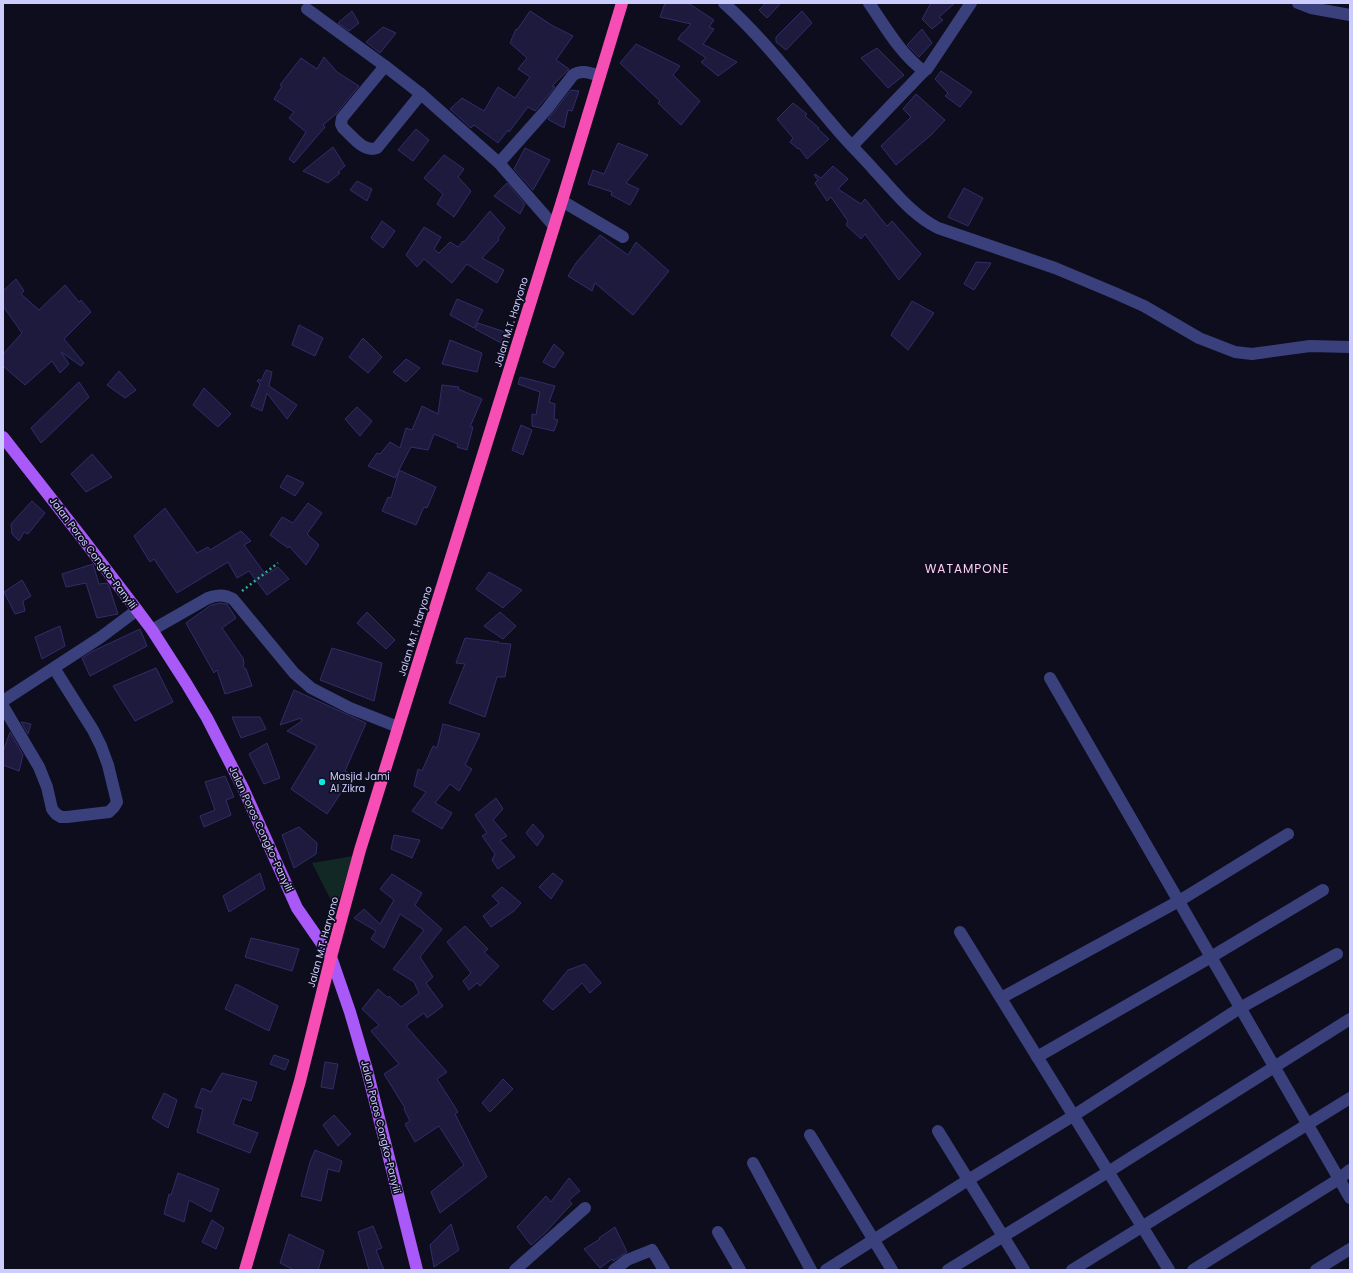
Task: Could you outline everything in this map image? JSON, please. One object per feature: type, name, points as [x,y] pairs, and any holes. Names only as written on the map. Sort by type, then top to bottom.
[{"type":"highway","name":"Jalan M.T. Haryono","points":[[245,1270],[300,1081],[330,957],[360,850],[622,3]]},
{"type":"main road","name":"Jalan Poros Congko-Panyili","points":[[3,437],[83,538],[152,630],[186,683],[207,718],[243,788],[297,908],[330,957],[350,1012],[368,1070],[417,1270]]},
{"type":"street","points":[[724,3],[791,74],[834,128],[903,202],[925,221],[938,228],[1055,268],[1118,294],[1144,306],[1199,338],[1235,352],[1252,354],[1310,346],[1350,347]]},
{"type":"street","points":[[869,3],[912,62],[924,71]]},
{"type":"street","points":[[852,146],[927,69],[970,3]]},
{"type":"street","points":[[1298,3],[1311,8],[1350,16]]},
{"type":"street","points":[[307,9],[422,94],[498,163],[554,226]]},
{"type":"street","points":[[385,66],[342,118],[341,124],[343,128],[366,148],[373,150],[377,148],[422,94]]},
{"type":"street","points":[[498,163],[546,109],[573,75],[578,72],[585,71],[600,76]]},
{"type":"street","points":[[562,201],[623,237]]},
{"type":"street","points":[[152,630],[213,596],[226,596],[233,599],[294,673],[311,688],[350,708],[398,727]]},
{"type":"street","points":[[3,701],[101,637],[137,610]]},
{"type":"street","points":[[3,706],[39,767],[47,788],[52,809],[56,814],[61,817],[67,817],[109,812],[117,802],[116,793],[104,754],[93,730],[54,668]]},
{"type":"street","points":[[1050,678],[1350,1198]]},
{"type":"street","points":[[1001,998],[1178,901],[1288,834]]},
{"type":"street","points":[[1037,1057],[1211,957],[1323,890]]},
{"type":"street","points":[[960,932],[1169,1270]]},
{"type":"street","points":[[826,1270],[968,1180],[1073,1116],[1240,1008],[1337,954]]},
{"type":"street","points":[[948,1270],[1108,1172],[1350,1019]]},
{"type":"street","points":[[1072,1270],[1350,1098]]},
{"type":"street","points":[[938,1132],[1024,1270]]},
{"type":"street","points":[[810,1135],[892,1270]]},
{"type":"street","points":[[753,1163],[811,1270]]},
{"type":"street","points":[[1193,1270],[1339,1179],[1350,1170]]},
{"type":"street","points":[[515,1270],[585,1208]]},
{"type":"street","points":[[718,1232],[740,1270]]},
{"type":"street","points":[[1316,1270],[1350,1249]]},
{"type":"street","points":[[614,1270],[627,1260],[652,1250],[664,1270]]},
{"type":"path","points":[[233,599],[278,563]]},
{"type":"green space","points":[[353,856],[336,910],[312,863]]},
{"type":"building","points":[[665,3],[688,3],[714,20],[709,27],[714,29],[703,44],[737,62],[718,76],[701,62],[706,58],[678,39],[691,24],[660,17]]},
{"type":"building","points":[[766,3],[781,3],[767,18],[759,10]]},
{"type":"building","points":[[931,3],[955,3],[939,17],[943,20],[932,29],[922,19]]},
{"type":"building","points":[[352,11],[359,23],[349,31],[338,23]]},
{"type":"building","points":[[530,11],[553,26],[573,36],[556,60],[569,69],[552,86],[555,87],[535,111],[528,107],[509,132],[508,130],[498,143],[474,125],[471,128],[450,109],[462,98],[484,111],[498,87],[515,98],[530,77],[518,69],[527,58],[510,43],[516,29],[517,30]]},
{"type":"building","points":[[802,11],[812,23],[786,50],[776,42],[776,37]]},
{"type":"building","points":[[383,27],[396,33],[380,53],[366,42]]},
{"type":"building","points":[[922,29],[932,43],[919,57],[907,45]]},
{"type":"building","points":[[636,44],[680,66],[673,75],[700,101],[681,125],[658,103],[660,101],[620,63]]},
{"type":"building","points":[[877,48],[904,75],[888,88],[861,58]]},
{"type":"building","points":[[324,57],[337,72],[359,86],[336,114],[323,125],[325,127],[294,163],[289,159],[306,132],[289,118],[294,112],[274,99],[282,86],[280,85],[301,58],[317,69]]},
{"type":"building","points":[[941,71],[972,92],[960,107],[945,96],[948,93],[935,79]]},
{"type":"building","points":[[571,90],[579,91],[572,111],[568,110],[564,128],[548,119]]},
{"type":"building","points":[[916,94],[945,120],[931,135],[896,165],[881,146],[911,117],[903,109]]},
{"type":"building","points":[[793,103],[807,114],[805,116],[829,139],[807,159],[799,148],[798,149],[790,142],[793,138],[777,119]]},
{"type":"building","points":[[416,129],[429,140],[413,161],[398,150]]},
{"type":"building","points":[[618,143],[648,155],[626,183],[639,189],[630,205],[611,195],[612,192],[588,184],[593,170],[604,174]]},
{"type":"building","points":[[333,147],[345,166],[338,172],[340,173],[328,183],[303,171]]},
{"type":"building","points":[[525,148],[550,160],[533,190],[514,169]]},
{"type":"building","points":[[444,155],[464,169],[458,177],[471,191],[454,217],[437,204],[443,194],[424,178]]},
{"type":"building","points":[[833,166],[848,179],[838,189],[861,204],[865,199],[887,226],[892,221],[921,254],[899,280],[865,234],[861,239],[846,225],[848,221],[831,197],[827,201],[815,183],[818,180],[814,175],[815,174],[821,178]]},
{"type":"building","points":[[357,181],[372,189],[367,201],[350,190]]},
{"type":"building","points":[[507,183],[525,204],[520,214],[494,196]]},
{"type":"building","points":[[964,188],[983,198],[968,226],[948,217]]},
{"type":"building","points":[[490,211],[505,228],[498,238],[499,240],[482,258],[504,270],[497,283],[467,264],[452,283],[424,259],[417,267],[406,255],[424,227],[441,237],[434,249],[439,253],[450,242],[458,247]]},
{"type":"building","points":[[382,221],[395,231],[383,248],[371,238]]},
{"type":"building","points":[[600,235],[628,255],[636,242],[669,271],[633,315],[595,283],[592,291],[568,276],[576,263]]},
{"type":"building","points":[[976,262],[991,263],[974,290],[964,284]]},
{"type":"building","points":[[16,279],[24,291],[21,294],[39,310],[65,285],[79,302],[81,300],[91,312],[64,339],[84,363],[81,366],[61,352],[69,364],[60,373],[52,361],[25,385],[3,366],[3,354],[22,333],[3,306],[3,291]]},
{"type":"building","points":[[457,299],[483,310],[474,328],[450,315]]},
{"type":"building","points":[[912,301],[934,313],[908,350],[891,335]]},
{"type":"building","points":[[478,323],[508,333],[503,344],[475,329]]},
{"type":"building","points":[[299,325],[323,338],[315,356],[292,345]]},
{"type":"building","points":[[363,338],[382,357],[368,373],[349,357]]},
{"type":"building","points":[[450,340],[482,353],[477,372],[442,364]]},
{"type":"building","points":[[554,344],[564,353],[554,368],[543,362]]},
{"type":"building","points":[[406,359],[420,368],[406,382],[393,372]]},
{"type":"building","points":[[266,370],[272,372],[269,386],[297,405],[287,419],[267,393],[262,411],[251,406],[260,384],[257,381],[259,379],[261,381]]},
{"type":"building","points":[[119,371],[136,390],[125,398],[107,385]]},
{"type":"building","points":[[520,377],[555,386],[549,402],[555,404],[554,419],[558,420],[554,431],[532,426],[532,414],[536,415],[540,392],[518,384]]},
{"type":"building","points":[[79,382],[89,397],[41,443],[31,428]]},
{"type":"building","points":[[442,385],[459,387],[458,389],[482,399],[470,427],[473,427],[467,450],[457,447],[458,444],[434,434],[428,450],[411,447],[399,470],[436,487],[427,508],[424,507],[416,525],[382,511],[388,497],[391,498],[399,471],[395,478],[368,466],[377,453],[380,454],[390,442],[400,448],[406,428],[412,430],[422,406],[438,414]]},
{"type":"building","points":[[204,388],[231,414],[218,427],[193,405]]},
{"type":"building","points":[[357,407],[372,421],[360,436],[345,419]]},
{"type":"building","points":[[521,425],[532,430],[523,455],[512,450]]},
{"type":"building","points":[[92,454],[112,477],[86,492],[71,474]]},
{"type":"building","points":[[287,475],[304,483],[295,496],[280,487]]},
{"type":"building","points":[[32,501],[45,513],[28,534],[24,532],[19,541],[12,534],[11,524]]},
{"type":"building","points":[[308,503],[322,513],[307,534],[319,545],[306,565],[289,546],[288,548],[270,535],[282,517],[293,523]]},
{"type":"building","points":[[165,508],[197,553],[208,547],[210,550],[241,531],[251,541],[244,545],[266,575],[278,567],[289,579],[267,595],[249,571],[237,578],[228,562],[177,593],[154,559],[150,562],[134,536]]},
{"type":"building","points":[[93,564],[99,584],[107,583],[109,586],[118,614],[97,618],[86,583],[66,587],[62,574]]},
{"type":"building","points":[[489,572],[522,590],[503,608],[476,589]]},
{"type":"building","points":[[22,580],[31,596],[23,601],[25,611],[15,614],[4,592]]},
{"type":"building","points":[[220,603],[227,604],[236,618],[222,628],[243,658],[243,667],[246,669],[252,686],[225,694],[217,670],[214,673],[186,623],[211,605]]},
{"type":"building","points":[[367,612],[395,640],[386,649],[357,623]]},
{"type":"building","points":[[500,612],[516,626],[503,639],[484,626]]},
{"type":"building","points":[[60,626],[65,646],[42,659],[35,637]]},
{"type":"building","points":[[140,629],[147,646],[90,676],[82,658],[93,651]]},
{"type":"building","points":[[465,638],[511,644],[505,677],[497,677],[485,717],[449,703],[465,664],[456,663]]},
{"type":"building","points":[[332,648],[382,663],[374,701],[320,680]]},
{"type":"building","points":[[156,668],[173,702],[135,721],[113,686]]},
{"type":"building","points":[[294,690],[366,723],[345,771],[353,775],[327,814],[291,789],[317,746],[287,731],[302,721],[301,718],[280,725]]},
{"type":"building","points":[[232,717],[260,717],[266,729],[241,738]]},
{"type":"building","points":[[21,722],[31,724],[28,734]]},
{"type":"building","points":[[443,724],[480,734],[465,765],[472,769],[459,791],[450,784],[435,803],[452,813],[442,829],[412,811],[426,792],[414,786],[418,769],[422,771],[433,746],[437,748]]},
{"type":"building","points":[[10,732],[23,755],[19,771],[3,765],[3,752]]},
{"type":"building","points":[[267,743],[280,778],[264,784],[249,754]]},
{"type":"building","points":[[225,776],[234,797],[226,800],[231,815],[204,827],[200,816],[215,810],[205,782]]},
{"type":"building","points":[[496,798],[503,809],[493,820],[507,836],[500,840],[515,857],[498,869],[492,860],[495,854],[482,836],[487,833],[475,815]]},
{"type":"building","points":[[533,824],[544,836],[537,846],[526,833]]},
{"type":"building","points":[[299,827],[317,843],[316,854],[294,868],[282,835]]},
{"type":"building","points":[[394,835],[420,840],[412,858],[391,849]]},
{"type":"building","points":[[260,873],[265,889],[229,912],[223,896]]},
{"type":"building","points":[[553,873],[563,881],[551,899],[539,887]]},
{"type":"building","points":[[392,874],[422,893],[415,905],[442,929],[420,957],[433,977],[426,983],[443,1006],[427,1018],[424,1013],[406,1026],[447,1072],[437,1079],[458,1112],[455,1114],[487,1177],[440,1213],[431,1192],[464,1165],[439,1126],[415,1142],[405,1124],[410,1121],[404,1109],[405,1108],[384,1074],[399,1064],[371,1031],[379,1025],[362,1009],[378,989],[388,998],[389,996],[401,1007],[419,993],[414,982],[393,969],[424,930],[400,914],[384,948],[371,939],[376,931],[354,918],[364,909],[380,924],[394,900],[380,889]]},
{"type":"building","points":[[502,887],[521,903],[514,911],[491,927],[483,916],[499,903],[492,896]]},
{"type":"building","points":[[465,926],[488,949],[484,952],[499,966],[480,986],[477,983],[469,990],[463,981],[471,973],[447,942]]},
{"type":"building","points":[[251,938],[299,949],[292,971],[245,957]]},
{"type":"building","points":[[585,964],[601,983],[590,993],[582,983],[553,1010],[543,1001],[568,970]]},
{"type":"building","points":[[236,984],[278,1006],[269,1031],[225,1009]]},
{"type":"building","points":[[274,1055],[289,1060],[285,1070],[270,1064]]},
{"type":"building","points":[[325,1062],[338,1064],[333,1089],[321,1087]]},
{"type":"building","points":[[222,1073],[257,1082],[251,1101],[242,1098],[233,1124],[258,1133],[250,1153],[197,1132],[203,1109],[195,1107],[202,1088],[211,1092]]},
{"type":"building","points":[[503,1079],[513,1089],[490,1112],[482,1103]]},
{"type":"building","points":[[164,1093],[177,1100],[168,1128],[152,1118]]},
{"type":"building","points":[[334,1115],[351,1134],[338,1146],[323,1125]]},
{"type":"building","points":[[315,1150],[342,1161],[339,1172],[328,1169],[321,1201],[301,1196],[310,1162]]},
{"type":"building","points":[[178,1173],[219,1189],[211,1212],[189,1200],[184,1222],[164,1214],[169,1194],[171,1195]]},
{"type":"building","points":[[569,1178],[580,1191],[569,1200],[572,1204],[545,1233],[531,1245],[517,1227],[546,1196],[551,1202]]},
{"type":"building","points":[[212,1220],[224,1228],[216,1249],[202,1242]]},
{"type":"building","points":[[451,1224],[459,1250],[434,1267],[430,1245]]},
{"type":"building","points":[[373,1226],[382,1248],[376,1250],[384,1270],[369,1270],[358,1232]]},
{"type":"building","points":[[615,1227],[627,1252],[613,1261],[612,1259],[600,1268],[584,1249]]},
{"type":"building","points":[[289,1234],[324,1251],[318,1270],[294,1270],[280,1263]]},
{"type":"place","name":"Masjid Jami Al Zikra","points":[[322,782]]},
{"type":"district","name":"WATAMPONE","points":[[967,568]]}]
